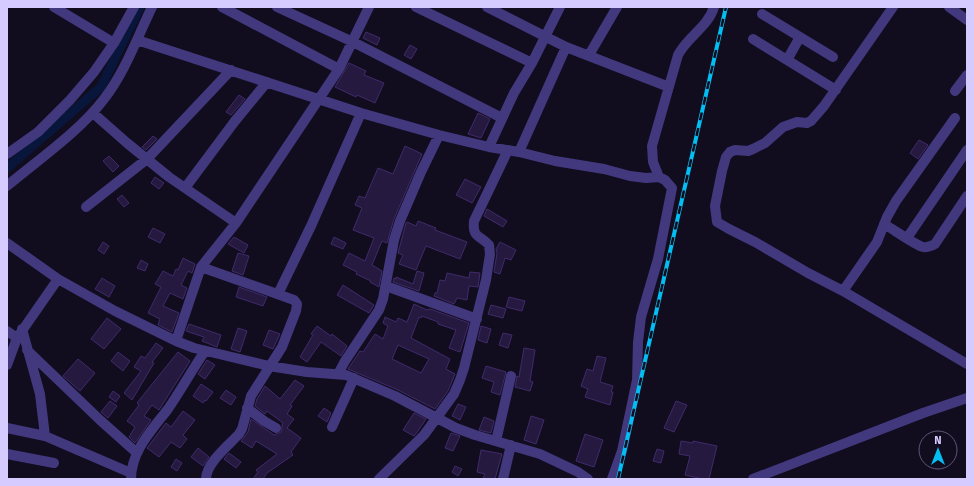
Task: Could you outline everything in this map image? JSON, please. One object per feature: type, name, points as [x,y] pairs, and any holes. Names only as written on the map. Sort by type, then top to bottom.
[{"type":"street","points":[[54,7],[114,43]]},
{"type":"street","points":[[7,186],[93,113],[105,99],[116,82],[152,7]]},
{"type":"street","points":[[222,7],[339,69]]},
{"type":"street","points":[[277,7],[353,42],[502,118]]},
{"type":"street","points":[[176,341],[201,267],[236,223],[320,99],[339,69],[369,7]]},
{"type":"street","points":[[416,7],[428,10],[532,63]]},
{"type":"street","points":[[487,7],[546,35],[566,47],[669,87]]},
{"type":"street","points":[[489,147],[514,93],[532,63],[560,7]]},
{"type":"street","points":[[589,55],[617,7]]},
{"type":"street","points":[[659,178],[653,162],[652,146],[681,49],[710,17],[714,7]]},
{"type":"street","points":[[893,7],[836,90],[811,121],[797,122],[783,127],[765,143],[748,151],[735,150],[730,152],[726,157],[722,171],[715,206],[717,222],[843,291],[967,364]]},
{"type":"street","points":[[949,7],[967,20]]},
{"type":"street","points":[[7,154],[38,132],[70,100],[94,72],[114,43],[129,9]]},
{"type":"street","points":[[762,14],[833,57]]},
{"type":"street","points":[[787,60],[800,37]]},
{"type":"street","points":[[753,39],[836,90]]},
{"type":"street","points":[[137,40],[361,113],[440,135],[555,161],[604,169],[630,176],[659,178],[665,180],[672,188],[658,259],[641,317],[638,342],[637,380],[622,451],[612,479]]},
{"type":"street","points":[[520,152],[566,47]]},
{"type":"street","points":[[86,207],[146,159],[231,70]]},
{"type":"street","points":[[955,92],[967,75]]},
{"type":"street","points":[[185,188],[230,127],[267,82]]},
{"type":"street","points":[[93,113],[146,159],[236,223]]},
{"type":"street","points":[[278,294],[311,226],[361,113]]},
{"type":"street","points":[[843,291],[877,242],[884,224],[896,201],[955,118]]},
{"type":"street","points":[[338,374],[379,310],[386,286],[394,240],[400,221],[409,197],[440,135]]},
{"type":"street","points":[[379,479],[411,449],[436,419],[454,394],[460,380],[477,319],[490,254],[489,245],[474,233],[474,221],[508,150]]},
{"type":"street","points":[[907,238],[967,150]]},
{"type":"street","points":[[884,224],[924,248],[932,246],[935,244],[967,196]]},
{"type":"street","points":[[7,243],[58,279],[115,311],[176,341],[205,351],[269,366],[307,372],[338,374],[354,378],[395,396],[436,419],[475,435],[540,454],[578,472],[588,479]]},
{"type":"street","points":[[201,267],[296,301],[297,307],[282,347],[253,391],[244,423],[239,434],[214,460],[208,469],[206,479]]},
{"type":"street","points":[[7,365],[20,334],[58,279]]},
{"type":"street","points":[[386,286],[477,319]]},
{"type":"street","points":[[7,331],[20,334]]},
{"type":"street","points":[[20,334],[28,350],[40,394],[45,436]]},
{"type":"street","points":[[28,350],[100,420],[137,453]]},
{"type":"street","points":[[7,428],[45,436],[131,476],[137,453],[146,437],[168,408],[205,351]]},
{"type":"street","points":[[496,441],[511,376]]},
{"type":"street","points":[[332,427],[354,378]]},
{"type":"street","points":[[753,479],[769,477],[915,416],[967,398]]},
{"type":"street","points":[[247,408],[276,428]]},
{"type":"street","points":[[503,479],[511,445]]},
{"type":"street","points":[[7,454],[54,463]]},
{"type":"building","points":[[366,32],[380,38],[377,45],[363,38]]},
{"type":"building","points":[[410,45],[417,49],[411,59],[404,55]]},
{"type":"building","points":[[349,63],[366,71],[364,75],[384,83],[375,103],[357,95],[356,97],[335,87]]},
{"type":"building","points":[[239,95],[245,99],[231,115],[226,112]]},
{"type":"building","points":[[478,113],[490,119],[481,138],[468,134]]},
{"type":"building","points":[[153,136],[157,139],[146,150],[142,147]]},
{"type":"building","points":[[919,140],[928,145],[918,159],[910,153]]},
{"type":"building","points":[[405,146],[422,154],[394,219],[387,243],[382,241],[372,265],[382,271],[379,287],[370,282],[371,281],[356,274],[357,272],[343,265],[349,253],[365,261],[374,238],[353,230],[362,208],[355,205],[359,196],[365,198],[378,168],[393,174]]},
{"type":"building","points":[[109,156],[119,166],[113,172],[103,161]]},
{"type":"building","points":[[155,177],[164,183],[159,189],[151,183]]},
{"type":"building","points":[[465,179],[481,187],[472,203],[456,195]]},
{"type":"building","points":[[122,195],[129,203],[124,207],[117,199]]},
{"type":"building","points":[[487,209],[507,221],[503,227],[484,216]]},
{"type":"building","points":[[418,221],[436,228],[435,230],[467,242],[460,259],[426,246],[416,270],[399,264],[403,255],[398,253],[406,223],[407,222],[416,226]]},
{"type":"building","points":[[153,228],[165,234],[160,243],[148,237]]},
{"type":"building","points":[[234,237],[248,245],[244,253],[228,244]]},
{"type":"building","points":[[334,237],[346,243],[343,249],[331,244]]},
{"type":"building","points":[[103,242],[109,246],[104,254],[98,250]]},
{"type":"building","points":[[500,242],[516,250],[511,260],[505,258],[500,274],[494,272],[497,253],[496,249]]},
{"type":"building","points":[[238,253],[249,256],[243,275],[232,271]]},
{"type":"building","points":[[183,258],[195,264],[192,273],[188,271],[181,285],[187,288],[183,299],[170,293],[163,306],[179,313],[172,332],[158,325],[160,319],[148,313],[161,287],[155,284],[163,271],[173,276],[176,269],[178,270]]},
{"type":"building","points":[[141,260],[148,264],[145,271],[137,268]]},
{"type":"building","points":[[417,271],[424,273],[419,291],[393,282],[394,278],[396,279],[396,277],[413,284]]},
{"type":"building","points":[[470,272],[480,273],[478,287],[469,286],[467,300],[457,298],[454,304],[434,296],[435,293],[437,293],[440,280],[445,281],[447,273],[469,278]]},
{"type":"building","points":[[102,278],[115,286],[109,297],[95,289]]},
{"type":"building","points":[[343,285],[374,305],[369,313],[337,295]]},
{"type":"building","points":[[239,287],[267,297],[263,306],[236,297]]},
{"type":"building","points":[[509,297],[525,301],[522,311],[506,307]]},
{"type":"building","points":[[414,304],[427,310],[430,309],[469,323],[460,352],[449,348],[456,330],[438,324],[438,322],[422,316],[421,318],[419,317],[411,338],[450,359],[446,369],[455,374],[448,391],[435,409],[398,390],[348,369],[360,351],[363,352],[375,334],[383,339],[388,326],[383,323],[385,317],[396,322],[398,318],[407,322]],"holes":[[[398,345],[429,359],[421,373],[392,359]]]},
{"type":"building","points":[[491,305],[506,309],[503,318],[488,314]]},
{"type":"building","points":[[107,318],[121,329],[104,349],[91,339]]},
{"type":"building","points":[[189,324],[221,335],[217,347],[202,341],[204,337],[186,331]]},
{"type":"building","points":[[317,326],[331,336],[332,334],[347,346],[341,356],[321,342],[307,362],[300,357],[313,335],[311,334]]},
{"type":"building","points":[[481,326],[491,329],[487,343],[478,340]]},
{"type":"building","points":[[238,328],[247,331],[240,352],[231,349]]},
{"type":"building","points":[[269,330],[280,334],[273,349],[263,345]]},
{"type":"building","points":[[503,333],[512,335],[508,348],[499,345]]},
{"type":"building","points":[[156,343],[163,348],[152,362],[154,363],[132,400],[124,393],[141,371],[134,367],[141,356],[145,358]]},
{"type":"building","points":[[524,348],[535,350],[530,381],[533,382],[530,391],[515,387],[517,376],[519,377]]},
{"type":"building","points":[[118,352],[130,361],[123,371],[111,361]]},
{"type":"building","points":[[178,352],[190,361],[159,410],[152,405],[144,416],[151,420],[135,443],[129,437],[135,427],[127,421],[139,405],[137,403]]},
{"type":"building","points":[[597,356],[606,358],[600,382],[613,386],[610,405],[585,397],[588,389],[581,386],[587,369],[593,371]]},
{"type":"building","points":[[78,359],[95,373],[80,391],[63,376]]},
{"type":"building","points":[[207,360],[215,365],[205,379],[198,374]]},
{"type":"building","points":[[486,366],[506,372],[500,395],[491,392],[494,382],[482,378]]},
{"type":"building","points":[[295,380],[304,386],[290,405],[292,406],[287,414],[294,419],[287,428],[301,438],[291,452],[293,455],[267,473],[263,479],[253,479],[258,472],[256,470],[277,454],[256,441],[252,448],[241,441],[248,432],[251,419],[274,435],[281,432],[283,423],[267,411],[265,414],[255,406],[257,399],[265,386],[280,399]]},
{"type":"building","points":[[201,384],[213,392],[203,403],[193,396]]},
{"type":"building","points":[[226,390],[236,397],[231,405],[220,398]]},
{"type":"building","points":[[113,391],[120,396],[116,402],[109,397]]},
{"type":"building","points":[[110,401],[117,406],[108,418],[101,412]]},
{"type":"building","points":[[676,401],[687,405],[674,432],[664,428]]},
{"type":"building","points":[[458,404],[466,407],[460,420],[452,416]]},
{"type":"building","points":[[324,408],[331,413],[327,422],[318,416]]},
{"type":"building","points":[[183,411],[195,420],[183,435],[187,439],[180,448],[171,442],[159,457],[147,448],[166,423],[171,427]]},
{"type":"building","points":[[414,413],[426,419],[414,436],[403,430]]},
{"type":"building","points":[[531,416],[544,420],[536,444],[524,440]]},
{"type":"building","points":[[484,417],[494,421],[491,433],[479,430]]},
{"type":"building","points":[[451,433],[460,436],[453,451],[445,448]]},
{"type":"building","points":[[585,434],[603,440],[594,467],[576,461]]},
{"type":"building","points":[[681,441],[693,443],[693,441],[717,446],[709,479],[685,475],[690,456],[679,454]]},
{"type":"building","points":[[198,448],[209,457],[203,466],[191,457]]},
{"type":"building","points":[[657,449],[664,451],[661,463],[653,461]]},
{"type":"building","points":[[481,450],[502,454],[495,479],[483,479],[485,474],[477,472]]},
{"type":"building","points":[[229,453],[241,462],[236,468],[224,459]]},
{"type":"building","points":[[176,459],[182,463],[177,471],[171,467]]},
{"type":"building","points":[[455,466],[462,469],[458,476],[452,472]]},
{"type":"waterway","points":[[7,168],[101,87],[140,7]]},
{"type":"railway","points":[[618,479],[726,7]]}]
